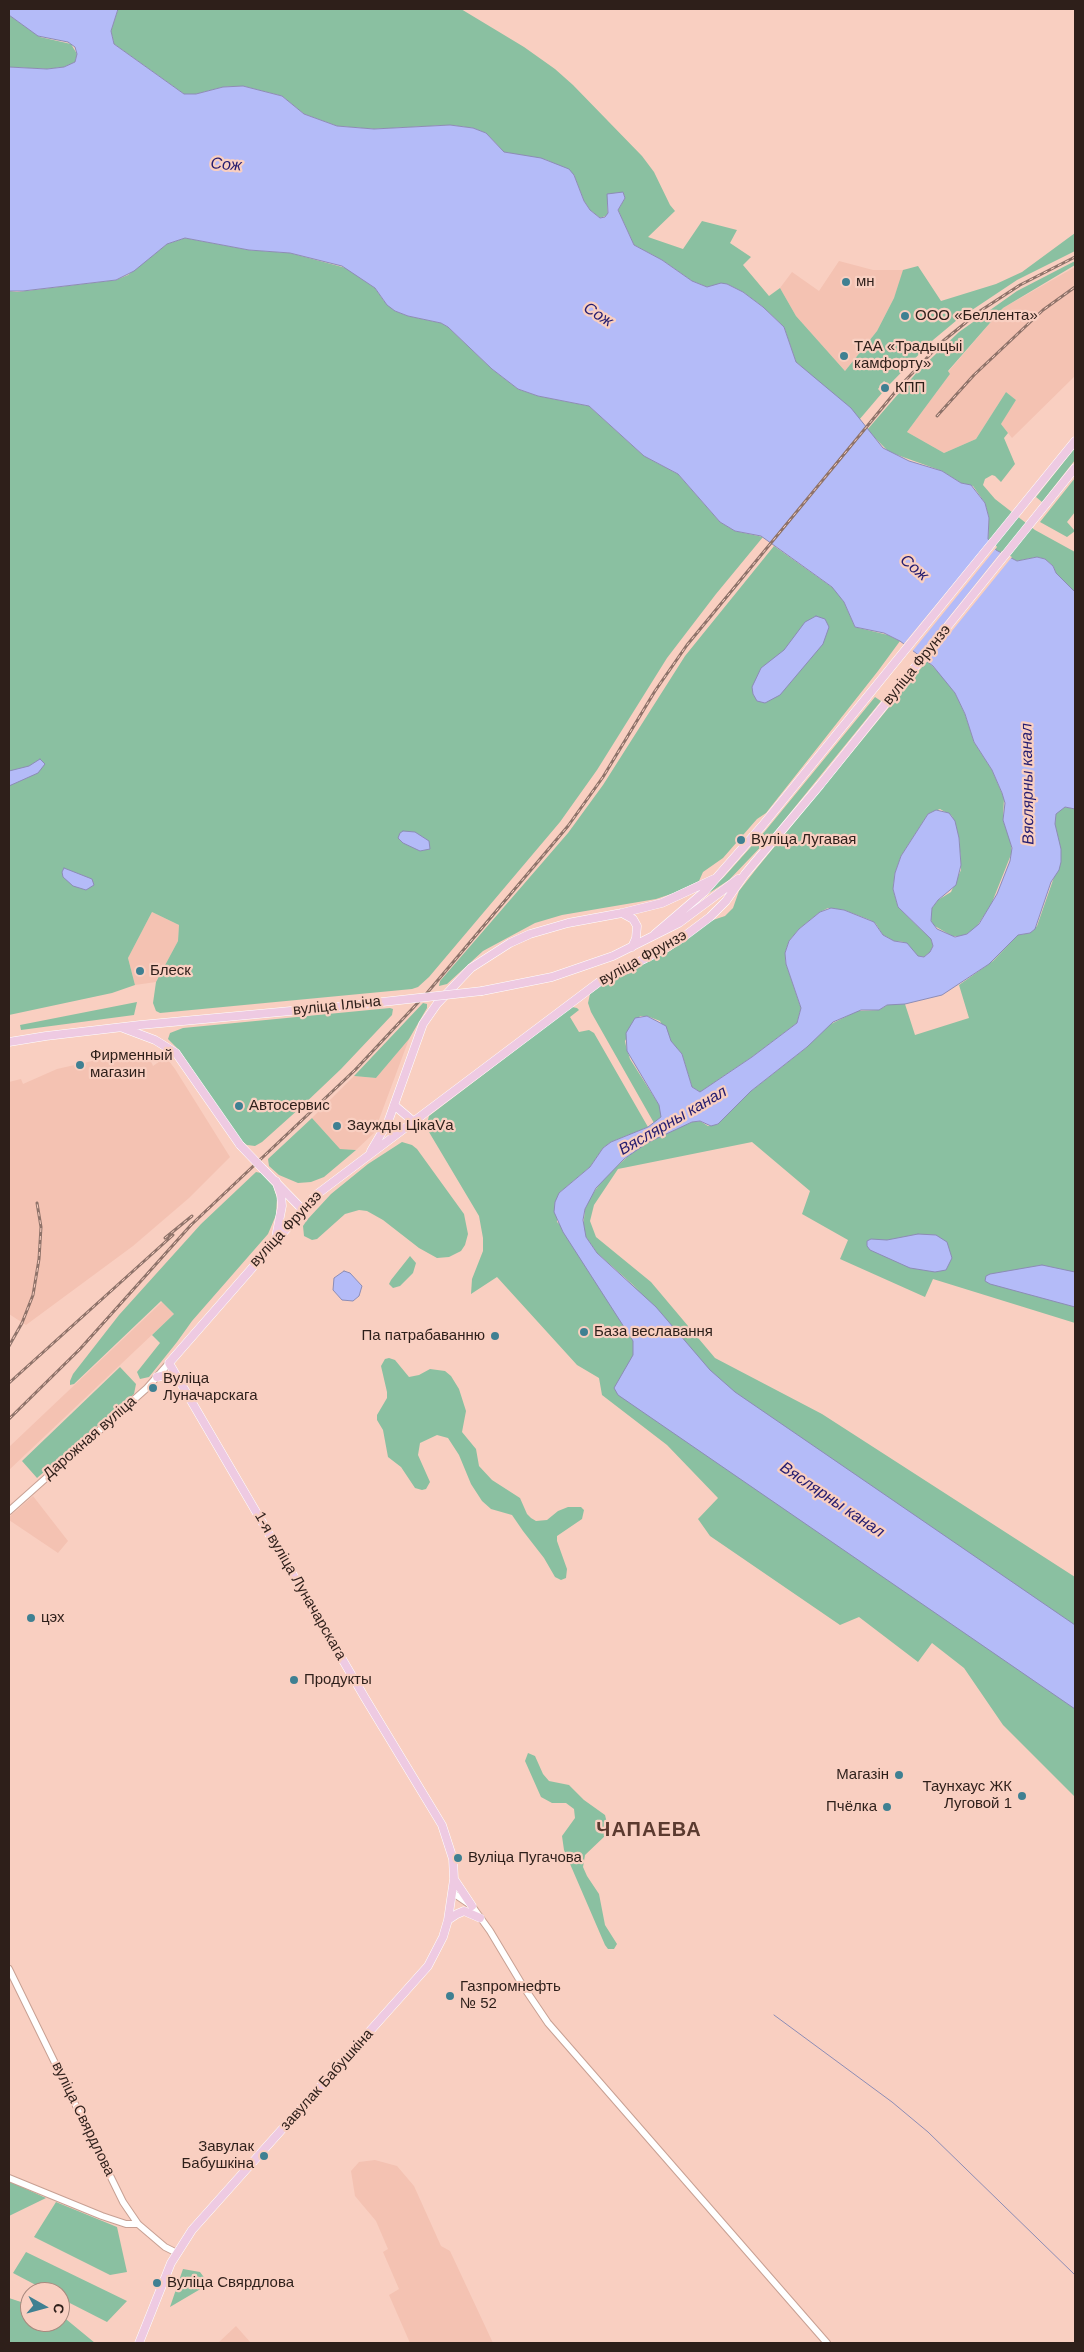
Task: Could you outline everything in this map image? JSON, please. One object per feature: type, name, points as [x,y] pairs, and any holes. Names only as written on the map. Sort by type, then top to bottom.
[{"type":"main road","name":"вуліца Фрунзэ","points":[[720,876],[872,693],[1075,441]]},
{"type":"main road","name":"вуліца Фрунзэ","points":[[168,1363],[276,1238],[316,1195],[599,982],[682,938],[710,917],[726,901],[745,874],[1075,468]]},
{"type":"main road","name":"вуліца Ільіча","points":[[9,1042],[121,1027],[482,991],[552,977],[632,947],[679,923],[745,874]]},
{"type":"main road","points":[[369,1155],[388,1122],[423,1024],[437,1004],[471,968],[510,943],[530,934],[568,923],[662,903],[720,876]]},
{"type":"main road","name":"вуліца Ільіча","points":[[655,934],[720,876]]},
{"type":"main road","points":[[622,913],[633,919],[637,926],[636,938],[632,947]]},
{"type":"main road","points":[[121,1027],[155,1040],[176,1053],[240,1146],[302,1209]]},
{"type":"main road","points":[[394,1105],[414,1122]]},
{"type":"main road","points":[[276,1181],[281,1195],[282,1206],[276,1238]]},
{"type":"main road","name":"1-я вуліца Луначарскага","points":[[168,1363],[442,1825],[453,1859],[453,1893]]},
{"type":"main road","points":[[157,1377],[166,1375],[176,1378]]},
{"type":"main road","points":[[454,1880],[472,1906]]},
{"type":"main road","name":"завулак Бабушкіна","points":[[139,2343],[177,2253],[192,2230],[418,1979],[437,1952],[448,1920],[453,1893]]},
{"type":"main road","points":[[448,1920],[464,1912],[480,1918]]},
{"type":"street","name":"Дарожная вуліца","points":[[9,1511],[157,1377],[168,1363]]},
{"type":"street","points":[[453,1893],[472,1906],[548,2023],[827,2343]]},
{"type":"street","name":"вуліца Свярдлова","points":[[9,1969],[123,2202],[138,2224],[165,2247],[177,2253]]},
{"type":"street","points":[[9,2178],[102,2216],[126,2224],[138,2224]]},
{"type":"shaded area","points":[[839,261],[873,270],[903,270],[904,272],[894,298],[877,331],[845,371],[796,316],[780,288],[792,272],[819,291]]},
{"type":"shaded area","points":[[1075,267],[1075,376],[1012,438],[1001,424],[1016,400],[1006,392],[976,439],[944,453],[907,432],[950,374],[948,372],[1003,308]]},
{"type":"shaded area","points":[[152,912],[179,925],[178,941],[156,982],[135,985],[128,958]]},
{"type":"shaded area","points":[[409,1039],[374,1133],[356,1150],[340,1149],[312,1118],[354,1076],[376,1078]]},
{"type":"shaded area","points":[[127,1055],[150,1059],[153,1066],[166,1057],[230,1157],[189,1198],[133,1246],[26,1325],[9,1314],[9,1082],[21,1079],[23,1084],[57,1069],[114,1056]]},
{"type":"shaded area","points":[[162,1302],[174,1314],[9,1470],[9,1447]]},
{"type":"shaded area","points":[[33,1496],[68,1541],[58,1553],[9,1520],[9,1517]]},
{"type":"shaded area","points":[[375,2160],[397,2166],[414,2186],[441,2246],[450,2251],[493,2343],[410,2343],[389,2295],[399,2289],[383,2252],[388,2249],[376,2221],[355,2196],[351,2171],[359,2162]]},
{"type":"shaded area","points":[[236,2326],[251,2343],[218,2343]]},
{"type":"green space","points":[[118,9],[461,9],[524,47],[555,69],[642,156],[654,172],[670,205],[675,211],[648,237],[683,249],[702,221],[737,230],[730,243],[751,257],[743,265],[769,296],[780,288],[796,316],[845,371],[877,331],[894,298],[903,270],[918,266],[941,301],[996,284],[1022,272],[1075,233],[1075,251],[1017,280],[957,320],[933,340],[889,385],[884,381],[878,389],[882,393],[859,420],[847,405],[796,362],[784,327],[763,307],[743,292],[727,284],[707,287],[692,281],[662,260],[634,245],[618,210],[625,198],[623,192],[607,203],[608,215],[600,218],[590,210],[584,201],[574,175],[547,160],[504,152],[486,133],[473,128],[450,125],[374,129],[337,126],[304,114],[282,96],[243,86],[223,87],[196,94],[184,94],[114,44],[111,31]]},
{"type":"green space","points":[[9,15],[40,37],[71,44],[77,54],[75,62],[64,67],[47,69],[9,67]]},
{"type":"green space","points":[[185,238],[249,250],[290,253],[346,268],[375,288],[384,301],[395,311],[408,316],[441,323],[448,327],[492,369],[518,389],[538,396],[589,406],[644,456],[678,474],[720,522],[735,531],[763,537],[667,658],[597,770],[560,822],[429,977],[418,987],[160,1013],[156,1011],[153,1003],[156,982],[178,941],[179,925],[152,912],[128,958],[135,985],[112,993],[9,1015],[9,291],[17,292],[116,280],[128,275],[167,244]]},
{"type":"green space","points":[[1075,261],[1075,265],[1003,308],[948,371],[950,374],[907,432],[944,453],[976,439],[1006,392],[1016,400],[1001,424],[1008,433],[1004,438],[1015,464],[1001,482],[992,475],[985,479],[983,485],[995,499],[1035,530],[1075,552],[1075,592],[1045,559],[1037,557],[1017,561],[996,550],[988,539],[989,518],[985,503],[973,486],[961,483],[942,471],[889,452],[867,430],[918,371],[959,332],[1017,291]]},
{"type":"green space","points":[[1075,448],[1075,460],[1042,502],[1036,497]]},
{"type":"green space","points":[[1075,478],[1075,512],[1067,522],[1075,531],[1067,537],[1040,522]]},
{"type":"green space","points":[[774,546],[836,590],[844,602],[855,627],[888,635],[900,641],[878,671],[766,813],[757,819],[723,858],[703,872],[699,881],[656,899],[562,915],[535,923],[483,951],[447,984],[439,986],[440,981],[568,833],[603,785],[685,656]]},
{"type":"green space","points":[[927,661],[944,677],[955,693],[965,714],[974,742],[992,770],[1004,798],[1003,820],[1010,839],[1012,852],[991,905],[975,929],[963,936],[952,936],[933,925],[930,917],[932,908],[938,900],[951,892],[961,870],[961,865],[959,838],[952,816],[940,809],[928,814],[901,856],[895,873],[893,889],[898,907],[931,939],[933,946],[930,952],[924,957],[918,956],[904,942],[894,941],[883,935],[876,924],[870,920],[844,910],[828,908],[820,912],[799,929],[789,941],[785,953],[786,964],[801,1008],[797,1023],[752,1057],[700,1092],[692,1087],[682,1054],[672,1043],[660,1021],[647,1016],[640,1016],[625,1041],[630,1059],[661,1108],[661,1117],[654,1123],[591,1012],[588,1003],[590,994],[607,981],[631,973],[643,964],[670,951],[710,921],[725,916],[733,908],[739,891],[757,868]]},
{"type":"green space","points":[[875,697],[881,701],[773,834],[729,880],[700,899],[724,877],[766,830]]},
{"type":"green space","points":[[1065,807],[1075,809],[1075,1323],[933,1279],[925,1297],[840,1259],[848,1240],[802,1214],[810,1191],[752,1142],[618,1169],[594,1205],[590,1221],[596,1237],[651,1282],[715,1358],[822,1414],[1075,1577],[1075,1797],[1003,1725],[964,1668],[932,1643],[918,1662],[859,1617],[840,1625],[710,1536],[698,1519],[718,1498],[667,1445],[602,1395],[599,1378],[577,1365],[497,1277],[471,1294],[472,1279],[483,1251],[479,1216],[426,1127],[429,1116],[572,1007],[577,1008],[579,1010],[570,1017],[579,1032],[589,1030],[594,1033],[648,1127],[611,1142],[603,1148],[590,1167],[559,1193],[557,1222],[641,1292],[597,1253],[583,1229],[585,1209],[589,1199],[604,1178],[635,1150],[662,1135],[692,1122],[700,1121],[708,1126],[718,1124],[751,1091],[807,1047],[829,1025],[857,1011],[879,1010],[889,1004],[905,1004],[915,1035],[969,1018],[959,985],[993,961],[1018,935],[1030,933],[1037,926],[1061,857],[1054,821],[1057,811]]},
{"type":"green space","points":[[137,1002],[134,1015],[21,1030],[20,1025]]},
{"type":"green space","points":[[423,1003],[427,1004],[427,1008],[409,1039],[376,1078],[354,1076]]},
{"type":"green space","points":[[393,1009],[392,1015],[341,1069],[300,1108],[255,1146],[247,1145],[239,1139],[179,1050],[168,1039],[170,1033],[183,1028]]},
{"type":"green space","points":[[312,1118],[340,1149],[356,1150],[324,1177],[311,1182],[298,1183],[279,1175],[269,1166],[268,1159]]},
{"type":"green space","points":[[402,1142],[412,1145],[417,1149],[464,1214],[468,1234],[461,1251],[449,1257],[437,1258],[419,1248],[383,1220],[367,1211],[359,1210],[345,1214],[317,1239],[312,1240],[304,1236],[303,1226],[331,1194],[368,1164]]},
{"type":"green space","points":[[256,1172],[261,1173],[273,1186],[277,1198],[276,1215],[268,1234],[192,1321],[149,1377],[140,1379],[137,1372],[160,1343],[152,1335],[174,1314],[161,1301],[74,1384],[70,1385],[73,1374],[119,1315],[201,1224]]},
{"type":"green space","points":[[410,1256],[416,1263],[413,1273],[400,1286],[393,1288],[389,1284],[391,1280]]},
{"type":"green space","points":[[385,1359],[395,1360],[409,1377],[419,1375],[430,1369],[445,1371],[451,1376],[459,1389],[466,1411],[462,1432],[476,1449],[479,1466],[492,1480],[520,1498],[527,1514],[531,1518],[536,1521],[547,1520],[558,1511],[568,1507],[581,1507],[584,1510],[582,1519],[557,1536],[567,1569],[566,1578],[561,1580],[555,1577],[544,1558],[512,1515],[491,1509],[482,1501],[471,1484],[459,1455],[448,1438],[437,1435],[420,1443],[418,1455],[430,1482],[426,1489],[415,1488],[401,1467],[388,1457],[383,1430],[377,1420],[377,1415],[387,1398],[381,1366]]},
{"type":"green space","points":[[120,1367],[136,1384],[134,1394],[37,1478],[22,1461]]},
{"type":"green space","points":[[528,1753],[535,1756],[543,1774],[549,1781],[569,1785],[584,1800],[605,1815],[608,1827],[606,1835],[585,1855],[583,1867],[599,1894],[605,1925],[617,1944],[614,1949],[608,1949],[605,1945],[564,1850],[562,1836],[575,1818],[574,1809],[566,1803],[552,1803],[541,1797],[525,1761]]},
{"type":"green space","points":[[9,2181],[46,2198],[9,2216]]},
{"type":"green space","points":[[56,2202],[117,2227],[127,2272],[110,2275],[34,2237]]},
{"type":"green space","points":[[26,2252],[127,2301],[107,2322],[70,2303],[70,2282],[30,2282],[13,2273]]},
{"type":"green space","points":[[183,2269],[200,2272],[209,2284],[170,2307]]},
{"type":"green space","points":[[9,2298],[20,2302],[20,2332],[70,2332],[70,2322],[95,2343],[9,2343]]},
{"type":"water","points":[[9,9],[118,9],[111,31],[114,44],[184,94],[196,94],[223,87],[243,86],[282,96],[304,114],[337,126],[374,129],[450,125],[473,128],[486,133],[504,152],[541,158],[569,169],[574,175],[584,201],[590,210],[600,218],[605,217],[608,213],[607,194],[623,192],[625,198],[618,210],[634,245],[662,260],[692,281],[707,287],[721,283],[727,284],[743,292],[763,307],[784,327],[796,362],[851,408],[883,448],[909,461],[942,471],[961,483],[971,485],[985,503],[989,518],[988,539],[996,550],[1017,561],[1037,557],[1045,559],[1075,592],[1075,809],[1065,807],[1056,814],[1055,824],[1061,849],[1061,862],[1059,870],[1051,882],[1035,929],[1030,933],[1018,935],[989,964],[942,995],[905,1004],[887,1005],[879,1010],[861,1010],[833,1022],[807,1047],[751,1091],[718,1124],[711,1126],[700,1121],[692,1122],[647,1143],[624,1159],[596,1188],[585,1209],[583,1220],[586,1237],[597,1253],[656,1307],[710,1370],[735,1392],[1075,1625],[1075,1709],[618,1395],[614,1388],[633,1355],[633,1341],[563,1232],[554,1212],[555,1202],[559,1193],[590,1167],[603,1148],[611,1142],[648,1127],[661,1117],[659,1105],[627,1051],[626,1033],[635,1018],[647,1016],[666,1026],[671,1041],[682,1054],[692,1087],[700,1092],[752,1057],[797,1023],[801,1008],[786,964],[785,953],[789,941],[799,929],[820,912],[831,908],[844,910],[874,922],[883,935],[894,941],[907,943],[918,956],[924,957],[930,952],[933,946],[931,939],[898,907],[893,889],[895,873],[901,856],[928,814],[936,810],[949,813],[955,821],[959,838],[961,865],[956,885],[938,900],[932,908],[931,921],[937,929],[955,937],[967,934],[979,924],[997,894],[1010,861],[1012,848],[1003,820],[1005,803],[1002,793],[992,770],[974,742],[965,714],[955,693],[933,666],[900,641],[884,633],[855,627],[844,602],[832,587],[761,536],[735,531],[720,522],[678,474],[644,456],[589,406],[538,396],[518,389],[492,369],[448,327],[441,323],[408,316],[395,311],[387,305],[375,288],[342,266],[290,253],[249,250],[185,238],[167,244],[134,271],[116,280],[9,291],[9,67],[47,69],[64,67],[75,62],[77,54],[75,47],[68,42],[38,36],[9,15]]},
{"type":"water","points":[[816,616],[825,619],[829,627],[823,644],[780,695],[765,703],[757,701],[752,687],[761,668],[784,650],[805,622]]},
{"type":"water","points":[[40,759],[45,764],[38,773],[9,786],[9,771],[29,766]]},
{"type":"water","points":[[403,831],[415,832],[429,841],[430,849],[420,851],[403,843],[398,838]]},
{"type":"water","points":[[64,868],[92,879],[94,885],[86,890],[73,886],[63,877],[62,872]]},
{"type":"water","points":[[918,1234],[936,1235],[947,1242],[952,1258],[946,1270],[935,1272],[910,1268],[870,1250],[867,1246],[867,1241],[871,1239],[887,1240]]},
{"type":"water","points":[[1042,1265],[1075,1272],[1075,1307],[985,1281],[986,1276],[990,1274]]},
{"type":"water","points":[[344,1271],[350,1273],[362,1286],[359,1296],[353,1301],[342,1300],[333,1290],[334,1278]]},
{"type":"pier","points":[[991,538],[997,547],[911,653],[902,646]]},
{"type":"pier","points":[[1002,551],[1012,557],[926,663],[917,657]]},
{"type":"waterway","points":[[774,2015],[892,2102],[928,2132],[1075,2275]]},
{"type":"railway","points":[[9,1419],[80,1349],[191,1225],[355,1070],[427,993],[568,826],[603,777],[655,691],[687,645],[901,385],[943,341],[980,311],[1020,285],[1075,257]]},
{"type":"railway","points":[[937,416],[974,375],[1043,310],[1075,287]]},
{"type":"railway","points":[[9,1346],[22,1323],[33,1295],[39,1259],[41,1227],[37,1203]]},
{"type":"railway","points":[[165,1238],[192,1216]]},
{"type":"railway","points":[[9,1383],[173,1235]]},
{"type":"place","name":"мн","points":[[846,282]]},
{"type":"place","name":"ООО «Беллента»","points":[[905,316]]},
{"type":"place","name":"ТАА «Традыцыі камфорту»","points":[[844,356]]},
{"type":"place","name":"КПП","points":[[885,388]]},
{"type":"place","name":"Вуліца Лугавая","points":[[741,840]]},
{"type":"place","name":"Блеск","points":[[140,971]]},
{"type":"place","name":"Фирменный магазин","points":[[80,1065]]},
{"type":"place","name":"Автосервис","points":[[239,1106]]},
{"type":"place","name":"Заужды ЦікаVа","points":[[337,1126]]},
{"type":"place","name":"База веславання","points":[[584,1332]]},
{"type":"place","name":"Па патрабаванню","points":[[495,1336]]},
{"type":"place","name":"Вуліца Луначарскага","points":[[153,1388]]},
{"type":"place","name":"цэх","points":[[31,1618]]},
{"type":"place","name":"Продукты","points":[[294,1680]]},
{"type":"place","name":"Магазін","points":[[899,1775]]},
{"type":"place","name":"Таунхаус ЖК Луговой 1","points":[[1022,1796]]},
{"type":"place","name":"Пчёлка","points":[[887,1807]]},
{"type":"place","name":"Вуліца Пугачова","points":[[458,1858]]},
{"type":"place","name":"Газпромнефть № 52","points":[[450,1996]]},
{"type":"place","name":"Завулак Бабушкіна","points":[[264,2156]]},
{"type":"place","name":"Вуліца Свярдлова","points":[[157,2283]]},
{"type":"district","name":"ЧАПАЕВА","points":[[649,1830]]},
{"type":"water label","name":"Сож","points":[[226,165]]},
{"type":"water label","name":"Сож","points":[[598,315]]},
{"type":"water label","name":"Сож","points":[[914,568]]},
{"type":"water label","name":"Вяслярны канал","points":[[1028,784]]},
{"type":"water label","name":"Вяслярны канал","points":[[673,1121]]},
{"type":"water label","name":"Вяслярны канал","points":[[832,1500]]}]
